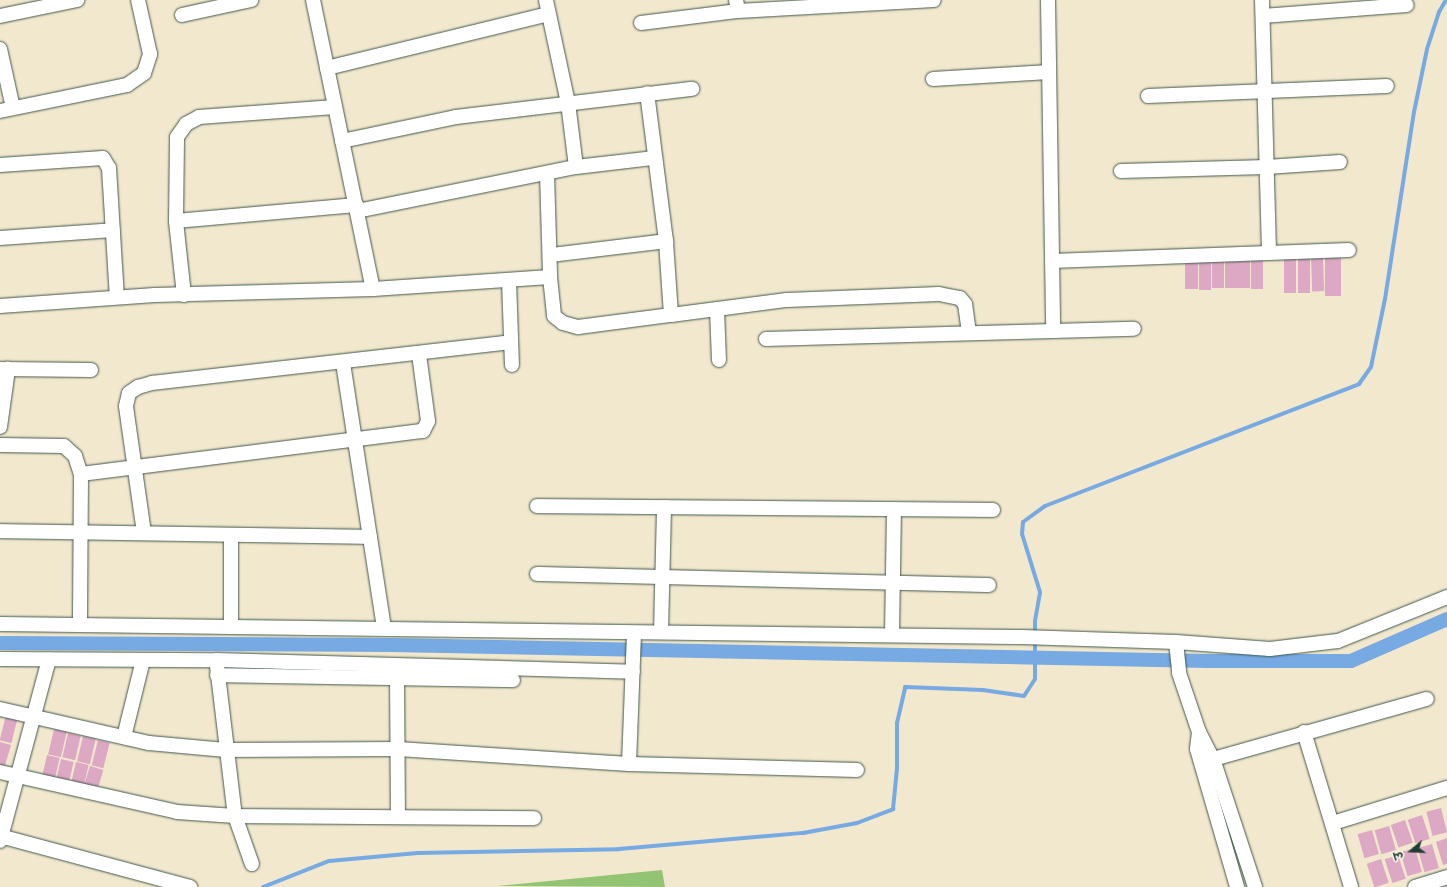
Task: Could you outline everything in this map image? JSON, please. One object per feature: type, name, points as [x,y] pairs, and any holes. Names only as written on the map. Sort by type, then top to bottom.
[{"type":"street","points":[[0,16],[77,0]]},
{"type":"street","points":[[0,49],[6,110],[127,85],[144,73],[150,54],[138,0]]},
{"type":"street","points":[[182,15],[251,0]]},
{"type":"street","points":[[313,0],[373,289]]},
{"type":"street","points":[[546,0],[568,103],[576,167]]},
{"type":"street","points":[[641,23],[737,6],[934,0]]},
{"type":"street","points":[[1048,0],[1053,331]]},
{"type":"street","points":[[1262,0],[1269,253]]},
{"type":"street","points":[[1263,16],[1407,5]]},
{"type":"street","points":[[327,68],[549,14]]},
{"type":"street","points":[[933,79],[1049,72]]},
{"type":"street","points":[[1148,96],[1387,86]]},
{"type":"street","points":[[342,141],[456,117],[647,93],[692,89]]},
{"type":"street","points":[[647,93],[654,158],[666,241],[671,315]]},
{"type":"street","points":[[184,295],[176,221],[177,137],[186,124],[199,117],[335,107]]},
{"type":"street","points":[[0,165],[103,158],[109,168],[116,297]]},
{"type":"street","points":[[176,221],[356,208],[547,174],[576,167],[654,158]]},
{"type":"street","points":[[1121,171],[1267,167],[1340,162]]},
{"type":"street","points":[[547,174],[551,255],[550,277],[554,316],[563,324],[578,327],[787,300],[950,295],[960,298],[966,304],[969,333]]},
{"type":"street","points":[[0,238],[113,230]]},
{"type":"street","points":[[551,255],[666,241]]},
{"type":"street","points":[[1052,261],[1349,250]]},
{"type":"street","points":[[0,306],[116,297],[373,289],[550,277]]},
{"type":"street","points":[[509,280],[512,365]]},
{"type":"street","points":[[717,309],[719,360]]},
{"type":"street","points":[[766,339],[1134,329]]},
{"type":"street","points":[[144,533],[126,406],[129,393],[138,387],[152,383],[343,363],[512,342]]},
{"type":"street","points":[[81,474],[135,469],[423,431],[428,421],[419,354]]},
{"type":"street","points":[[343,363],[384,628]]},
{"type":"street","points":[[0,427],[4,369],[91,370]]},
{"type":"street","points":[[0,445],[64,446],[75,456],[81,474],[80,625]]},
{"type":"street","points":[[537,506],[993,510]]},
{"type":"street","points":[[661,632],[664,507]]},
{"type":"street","points":[[892,635],[894,509]]},
{"type":"street","points":[[0,531],[370,537]]},
{"type":"street","points":[[231,535],[231,627]]},
{"type":"street","points":[[537,574],[989,585]]},
{"type":"street","points":[[0,624],[384,628],[634,638],[661,632],[1022,637],[1176,647],[1270,649],[1317,645],[1363,633],[1447,597]]},
{"type":"street","points":[[629,764],[634,638]]},
{"type":"street","points":[[1176,647],[1179,673],[1199,732],[1213,759],[1254,887]]},
{"type":"street","points":[[0,659],[216,660],[633,667]]},
{"type":"street","points":[[49,659],[0,838],[190,887]]},
{"type":"street","points":[[124,738],[143,660]]},
{"type":"street","points":[[216,660],[235,816],[252,864]]},
{"type":"street","points":[[217,675],[513,680]]},
{"type":"street","points":[[397,678],[398,816]]},
{"type":"street","points":[[1213,759],[1304,732],[1427,699]]},
{"type":"street","points":[[0,709],[33,718],[149,743],[226,750],[398,749],[629,764],[857,770]]},
{"type":"street","points":[[1199,732],[1197,749],[1237,887]]},
{"type":"street","points":[[1304,732],[1333,823],[1351,887]]},
{"type":"street","points":[[0,772],[177,812],[235,816],[534,818]]},
{"type":"street","points":[[1333,823],[1447,788]]},
{"type":"street","points":[[1415,887],[1447,877]]},
{"type":"green space","points":[[662,870],[665,887],[497,886]]},
{"type":"building","points":[[1212,257],[1224,257],[1224,288],[1212,288]]},
{"type":"building","points":[[1225,257],[1250,257],[1250,288],[1225,288]]},
{"type":"building","points":[[1225,257],[1250,257],[1250,288],[1225,288]]},
{"type":"building","points":[[1311,257],[1323,257],[1324,291],[1312,291]]},
{"type":"building","points":[[1185,258],[1198,258],[1198,289],[1185,289]]},
{"type":"building","points":[[1325,258],[1341,258],[1341,296],[1325,296]]},
{"type":"building","points":[[1199,259],[1211,259],[1211,290],[1199,290]]},
{"type":"building","points":[[1284,259],[1296,259],[1296,293],[1284,293]]},
{"type":"building","points":[[1298,259],[1310,259],[1310,293],[1298,293]]},
{"type":"building","points":[[6,715],[18,718],[11,743],[0,740]]},
{"type":"building","points":[[54,729],[67,732],[61,757],[48,754]]},
{"type":"building","points":[[68,733],[81,736],[75,760],[62,757]]},
{"type":"building","points":[[83,736],[96,739],[90,764],[77,761]]},
{"type":"building","points":[[98,740],[110,743],[103,768],[92,765]]},
{"type":"building","points":[[0,742],[11,745],[4,769],[0,768]]},
{"type":"building","points":[[47,755],[60,758],[54,783],[41,780]]},
{"type":"building","points":[[61,759],[74,762],[68,787],[55,784]]},
{"type":"building","points":[[76,762],[89,765],[83,790],[70,787]]},
{"type":"building","points":[[90,766],[103,770],[96,795],[82,791]]},
{"type":"building","points":[[1441,808],[1447,832],[1432,836],[1426,812]]},
{"type":"building","points":[[1422,815],[1430,839],[1415,843],[1408,820]]},
{"type":"building","points":[[1405,820],[1413,843],[1399,848],[1391,825]]},
{"type":"building","points":[[1389,826],[1396,850],[1381,854],[1375,830]]},
{"type":"building","points":[[1372,830],[1379,854],[1364,858],[1358,834]]},
{"type":"building","points":[[1447,838],[1447,864],[1443,865],[1436,842]]},
{"type":"building","points":[[1432,844],[1439,868],[1424,872],[1418,848]]},
{"type":"building","points":[[1415,848],[1422,872],[1407,876],[1401,852]]},
{"type":"building","points":[[1398,855],[1406,879],[1392,883],[1385,859]]},
{"type":"building","points":[[1381,859],[1389,883],[1374,887],[1367,864]]},
{"type":"waterway","points":[[263,887],[329,861],[418,853],[619,849],[803,833],[857,823],[893,809],[897,768],[897,723],[905,687],[983,690],[1024,696],[1035,679],[1035,621],[1040,592],[1022,534],[1023,522],[1045,506],[1359,384],[1371,367],[1385,299],[1414,112],[1427,49],[1439,12],[1446,0]]},
{"type":"waterway","points":[[0,643],[391,645],[1208,661],[1351,661],[1447,619]]}]
